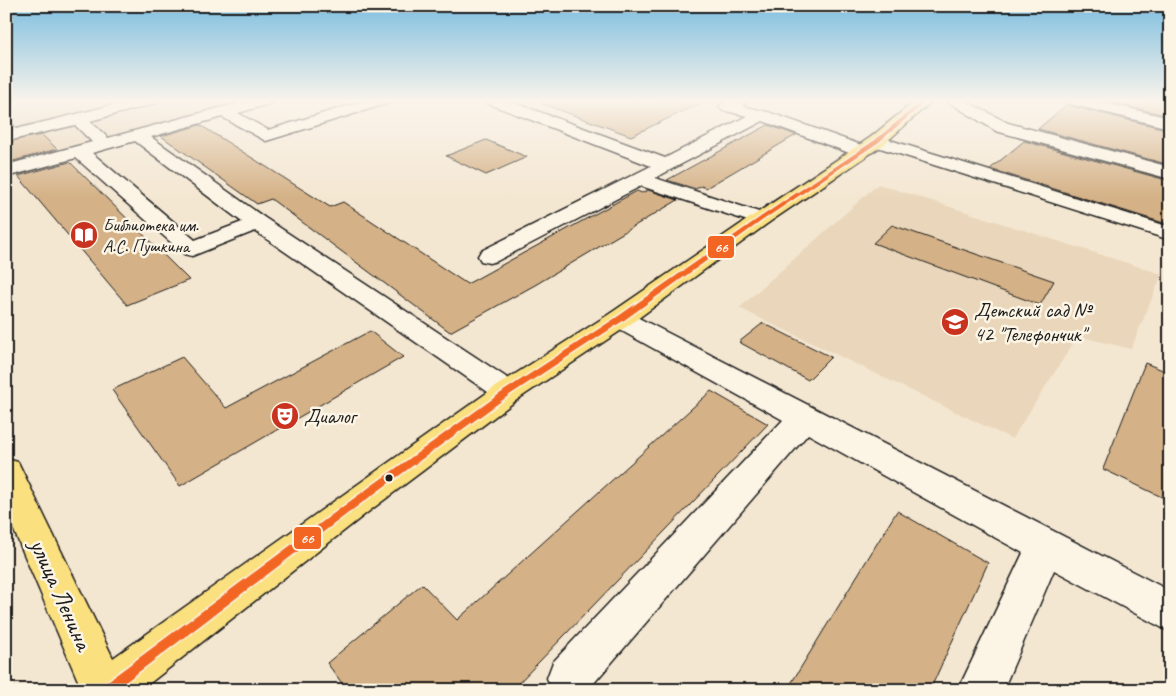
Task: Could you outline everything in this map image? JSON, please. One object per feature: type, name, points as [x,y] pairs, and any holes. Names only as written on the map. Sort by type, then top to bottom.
[{"type":"main road","points":[[105,690],[356,502],[508,392],[620,319],[760,218],[869,146],[886,132]]},
{"type":"main road","name":"улица Ленина","points":[[6,472],[105,690]]},
{"type":"street","points":[[10,132],[12,135],[23,132]]},
{"type":"street","points":[[92,132],[104,144]]},
{"type":"street","points":[[6,170],[147,132]]},
{"type":"street","points":[[260,132],[266,136],[278,132]]},
{"type":"street","points":[[579,132],[666,165]]},
{"type":"street","points":[[489,256],[730,132]]},
{"type":"street","points":[[821,132],[1170,234]]},
{"type":"street","points":[[1022,132],[1170,173]]},
{"type":"street","points":[[137,135],[257,223],[508,392]]},
{"type":"street","points":[[79,151],[192,248],[257,223]]},
{"type":"street","points":[[639,179],[760,218]]},
{"type":"street","points":[[620,319],[1170,612]]},
{"type":"street","points":[[569,678],[805,416]]},
{"type":"street","points":[[980,690],[1044,546]]},
{"type":"shaded area","points":[[6,132],[129,132],[6,165]]},
{"type":"shaded area","name":"Детский сад № 42 \"Телефончик\"","points":[[878,184],[1162,274],[1131,349],[1078,336],[1012,439],[739,308]]},
{"type":"building","points":[[173,132],[212,132],[330,207],[343,202],[467,284],[637,191],[642,193],[648,190],[678,200],[535,285],[450,332],[271,199],[257,204],[161,136]]},
{"type":"building","points":[[621,132],[638,132],[631,136]]},
{"type":"building","points":[[754,132],[789,132],[796,135],[706,188],[701,186],[696,189],[667,180]]},
{"type":"building","points":[[1051,132],[1170,132],[1170,165]]},
{"type":"building","points":[[42,135],[57,149],[6,163],[6,141]]},
{"type":"building","points":[[486,140],[527,157],[486,175],[446,156]]},
{"type":"building","points":[[1024,141],[1170,181],[1170,225],[990,169]]},
{"type":"building","points":[[70,162],[189,280],[127,305],[18,176]]},
{"type":"building","points":[[892,225],[1054,281],[1040,305],[873,243]]},
{"type":"building","points":[[763,323],[831,357],[808,380],[739,342]]},
{"type":"building","points":[[370,331],[403,357],[180,486],[112,390],[182,357],[226,408]]},
{"type":"building","points":[[1145,363],[1170,373],[1170,501],[1103,469]]},
{"type":"building","points":[[711,391],[768,424],[512,690],[347,690],[327,663],[422,584],[457,620]]},
{"type":"building","points":[[897,511],[988,563],[930,690],[787,690]]},
{"type":"transit line","name":"66","points":[[105,690],[356,502],[508,392],[620,319],[887,132]]},
{"type":"place","name":"Библиотека им. А.С. Пушкина","points":[[84,235]]},
{"type":"place","name":"Детский сад № 42 \"Телефончик\"","points":[[955,322]]},
{"type":"place","name":"Диалог","points":[[285,416]]}]
